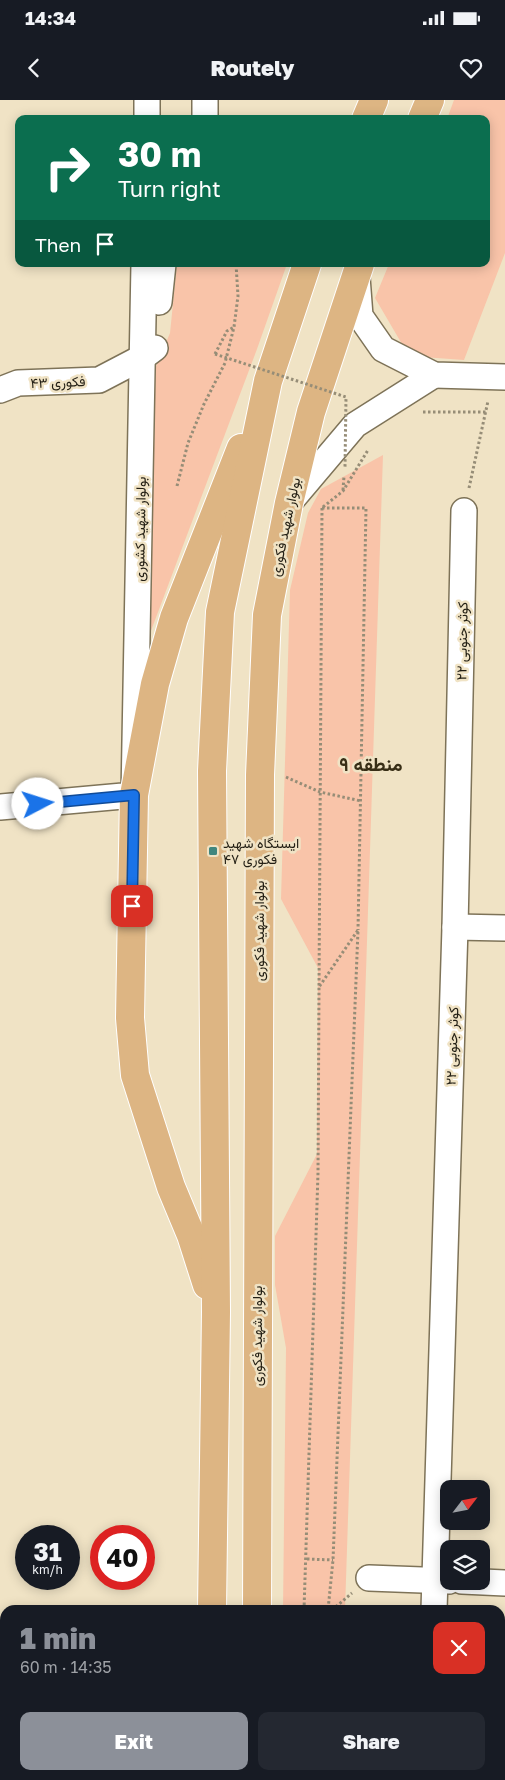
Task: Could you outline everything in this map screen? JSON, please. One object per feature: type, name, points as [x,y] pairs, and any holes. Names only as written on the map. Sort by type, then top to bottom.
[{"type":"main road","points":[[368,115],[374,100]]},
{"type":"main road","points":[[424,115],[430,100]]},
{"type":"main road","points":[[216,1312],[191,1235],[171,1187],[135,1076],[130,1018],[134,795],[155,684],[174,618],[268,381],[306,267]]},
{"type":"main road","name":"بولوار شهید فکوری","points":[[257,1605],[260,775],[267,615],[289,503],[310,412],[358,268]]},
{"type":"main road","points":[[212,1605],[216,1312],[212,771],[220,612],[268,381]]},
{"type":"street","points":[[147,100],[147,115]]},
{"type":"street","points":[[205,100],[205,115]]},
{"type":"street","name":"بولوار شهید کشوری","points":[[134,795],[144,267]]},
{"type":"street","points":[[143,357],[157,347],[163,267]]},
{"type":"street","points":[[358,268],[360,316],[383,349],[434,375],[499,376]]},
{"type":"street","name":"فکوری ۴۳","points":[[0,390],[18,383],[99,380],[143,357]]},
{"type":"street","points":[[289,503],[355,425],[434,375]]},
{"type":"street","name":"کوثر جنوبی ۲۲","points":[[443,1540],[464,511]]},
{"type":"street","points":[[0,807],[134,795]]},
{"type":"street","points":[[455,927],[505,928]]},
{"type":"street","points":[[369,1578],[440,1580]]},
{"type":"street","points":[[490,1582],[505,1583]]},
{"type":"street","name":"کوثر جنوبی ۲۲","points":[[435,1605],[440,1588]]},
{"type":"path","points":[[177,486],[188,443],[204,404],[225,363],[234,327],[238,296],[236,267]]},
{"type":"path","points":[[234,327],[227,331],[215,354],[346,397],[345,468]]},
{"type":"path","points":[[464,511],[486,412],[499,376]]},
{"type":"path","points":[[416,412],[486,412]]},
{"type":"path","points":[[322,508],[343,491],[372,445]]},
{"type":"path","points":[[304,1605],[318,1173],[322,508]]},
{"type":"path","points":[[322,508],[366,508],[358,930],[333,1560],[328,1605]]},
{"type":"path","points":[[283,775],[320,792],[361,801]]},
{"type":"path","points":[[319,987],[358,930]]},
{"type":"path","points":[[307,1559],[333,1560]]},
{"type":"shaded area","points":[[454,100],[505,100],[505,253],[464,360],[409,356],[375,298],[388,267],[490,267],[490,115],[448,115]]},
{"type":"shaded area","points":[[177,267],[286,267],[140,660],[150,381],[170,333]]},
{"type":"shaded area","points":[[383,455],[345,1605],[283,1605],[286,1348],[275,1285],[275,1236],[317,1154],[318,968],[281,899],[290,590],[308,513],[321,489]]},
{"type":"place","name":"ایستگاه شهید فکوری ۴۷","points":[[213,851]]},
{"type":"district","name":"منطقه ۹","points":[[371,764]]},
{"type":"route","points":[[38,804],[134,795],[132,906]]}]
